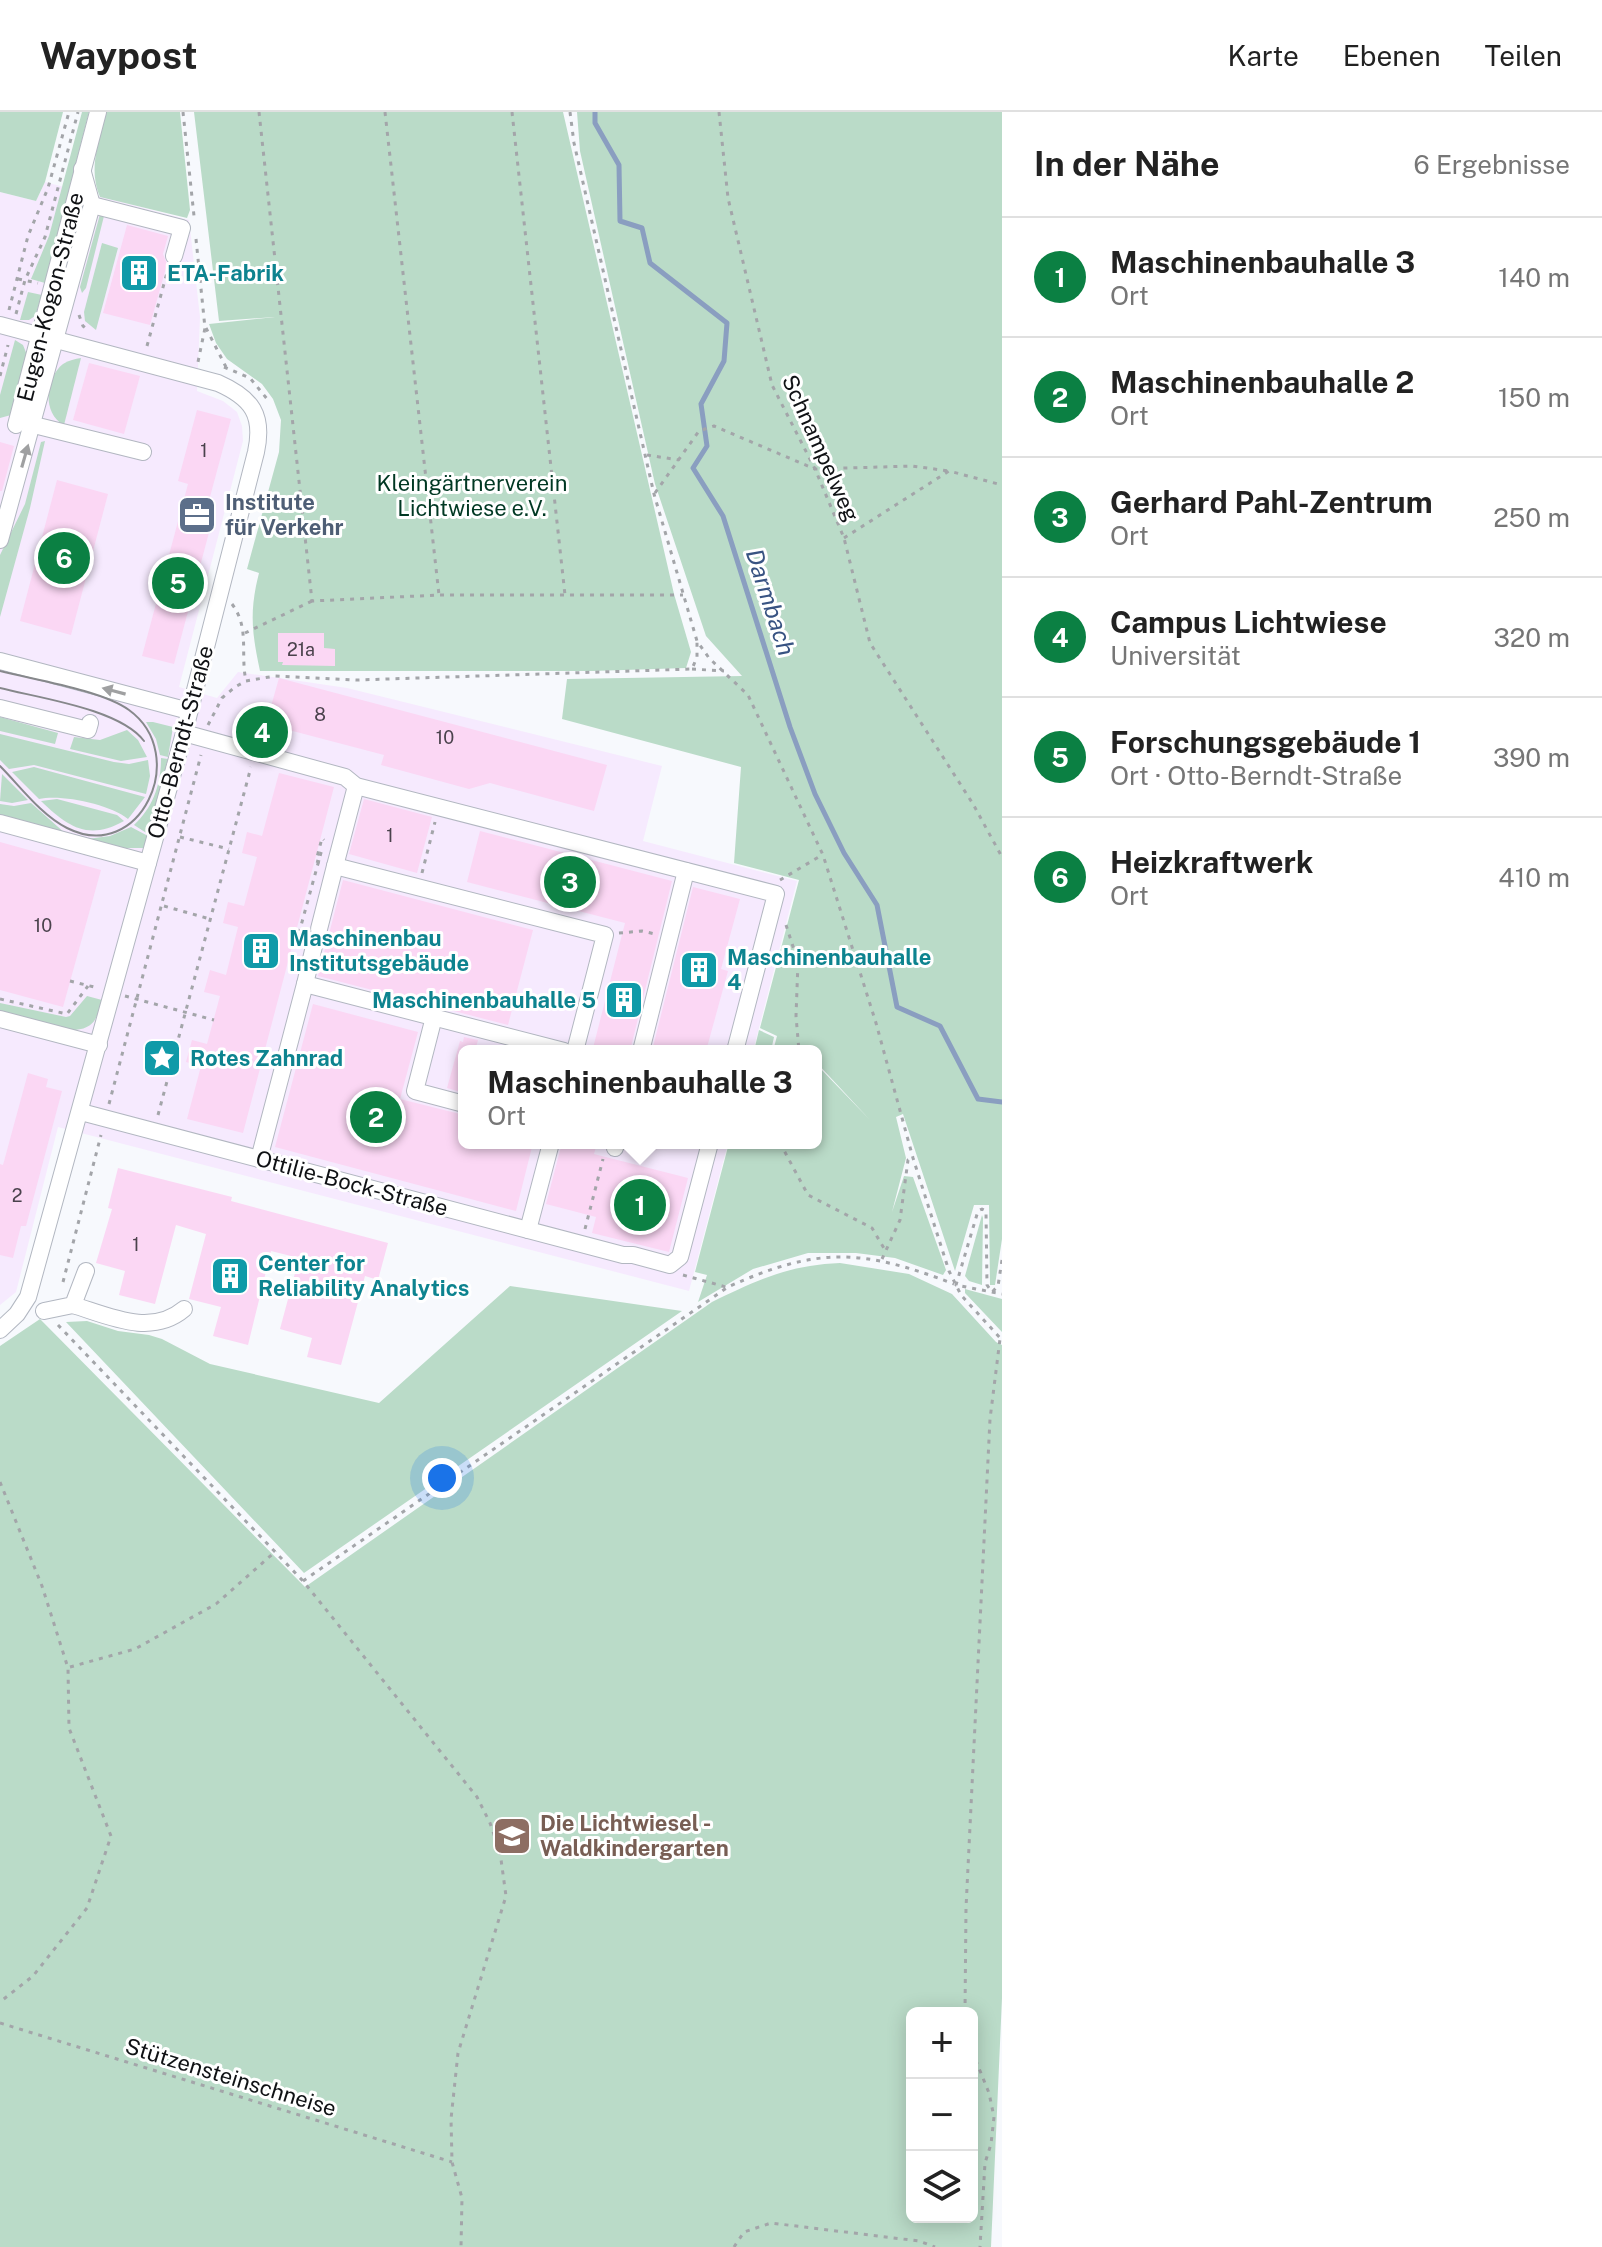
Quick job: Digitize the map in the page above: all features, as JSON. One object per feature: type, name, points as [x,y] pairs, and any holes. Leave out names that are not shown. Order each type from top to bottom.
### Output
[{"type":"street","name":"Eugen-Kogon-Straße","points":[[25,425],[38,336],[98,112]]},
{"type":"street","name":"Eugen-Kogon-Straße","points":[[25,425],[56,341],[92,205],[82,169]]},
{"type":"street","points":[[92,205],[182,228],[174,256]]},
{"type":"street","name":"Otto-Berndt-Straße","points":[[0,1330],[17,1314],[28,1297],[184,733],[259,439],[258,419],[247,399],[237,391],[218,383],[2,325]]},
{"type":"street","points":[[0,540],[25,425],[143,452]]},
{"type":"street","points":[[0,661],[189,711]]},
{"type":"street","points":[[0,708],[88,730],[90,723]]},
{"type":"street","points":[[184,733],[345,777],[356,786],[776,894],[737,1045]]},
{"type":"street","points":[[259,1159],[356,786]]},
{"type":"street","points":[[0,823],[148,863]]},
{"type":"street","points":[[335,866],[605,935],[577,1045]]},
{"type":"street","points":[[642,1045],[686,871]]},
{"type":"street","points":[[305,984],[541,1045]]},
{"type":"street","points":[[434,1017],[415,1091],[458,1102]]},
{"type":"street","points":[[0,1019],[99,1045]]},
{"type":"street","name":"Ottilie-Bock-Straße","points":[[81,1112],[670,1265],[680,1257],[708,1149]]},
{"type":"street","points":[[528,1230],[549,1149]]},
{"type":"street","points":[[86,1271],[59,1307],[147,1325],[167,1321],[184,1309]]},
{"type":"path","points":[[2,325],[28,236],[48,188],[69,112]]},
{"type":"path","points":[[18,278],[25,280],[45,237],[78,112]]},
{"type":"path","points":[[259,112],[312,601]]},
{"type":"path","points":[[385,112],[439,595]]},
{"type":"path","points":[[512,112],[565,595]]},
{"type":"path","points":[[570,112],[574,143],[654,494],[697,641],[697,657],[692,669]]},
{"type":"path","name":"Schnampelweg","points":[[719,112],[728,198],[772,385],[815,469],[844,538],[870,643],[973,804],[1002,857]]},
{"type":"path","points":[[135,343],[147,346],[171,255],[174,256]]},
{"type":"path","points":[[79,309],[83,326],[99,334]]},
{"type":"path","points":[[205,328],[226,367]]},
{"type":"path","points":[[186,356],[199,360]]},
{"type":"path","points":[[654,494],[699,431],[714,426],[815,469],[912,466],[949,471],[1002,485]]},
{"type":"path","points":[[645,455],[679,460]]},
{"type":"path","points":[[844,538],[949,471]]},
{"type":"path","points":[[245,633],[312,601],[439,595],[683,595]]},
{"type":"path","points":[[231,602],[241,616],[245,633],[246,681]]},
{"type":"path","points":[[697,641],[709,658],[748,695],[823,855],[876,1023],[913,1158],[956,1285],[961,1295],[1001,1339],[990,1419],[966,1908],[965,2007]]},
{"type":"path","points":[[461,2247],[462,2198],[452,2162],[451,2119],[458,2053],[506,1896],[500,1852],[490,1823],[477,1797],[303,1581],[59,1307],[59,1297],[209,721],[222,698],[246,681],[275,676],[357,680],[692,669],[724,671]]},
{"type":"path","points":[[154,1130],[255,751]]},
{"type":"path","points":[[418,887],[439,807]]},
{"type":"path","points":[[180,837],[229,849]]},
{"type":"path","points":[[299,933],[320,849]]},
{"type":"path","points":[[776,894],[778,881],[823,855]]},
{"type":"path","points":[[162,906],[210,919]]},
{"type":"path","points":[[785,921],[798,962],[798,1045]]},
{"type":"path","points":[[605,935],[642,931],[662,936]]},
{"type":"path","points":[[70,981],[105,990]]},
{"type":"path","points":[[0,999],[67,1014],[88,986]]},
{"type":"path","points":[[122,995],[214,1020]]},
{"type":"path","points":[[581,1244],[605,1155],[612,1149]]},
{"type":"path","points":[[783,1149],[808,1195],[872,1228],[885,1250]]},
{"type":"path","points":[[882,1261],[900,1220],[908,1160],[913,1158]]},
{"type":"path","points":[[956,1285],[978,1211],[982,1209],[986,1211],[987,1285],[992,1292]]},
{"type":"path","points":[[303,1581],[728,1287],[768,1269],[801,1259],[838,1256],[882,1261],[956,1285],[1002,1294]]},
{"type":"path","points":[[992,1292],[998,1286],[1002,1260]]},
{"type":"path","points":[[0,1482],[42,1586],[68,1668],[69,1728],[111,1836],[87,1908],[33,1976],[0,2002]]},
{"type":"path","points":[[68,1668],[135,1649],[216,1604],[276,1551]]},
{"type":"path","name":"Stützensteinschneise","points":[[0,2023],[452,2162]]},
{"type":"path","points":[[978,2066],[994,2117],[985,2163],[980,2247]]},
{"type":"path","points":[[734,2247],[744,2232],[771,2223],[919,2241],[935,2247]]},
{"type":"shaded area","points":[[45,182],[189,220],[200,317],[197,391],[223,401],[237,412],[243,441],[179,687],[217,698],[238,672],[347,688],[662,766],[643,841],[797,881],[755,1045],[458,1045],[458,1149],[726,1149],[689,1291],[58,1127],[16,1292],[0,1305],[0,192],[36,201]]},
{"type":"green space","points":[[0,112],[63,112],[45,182],[36,201],[0,192]]},
{"type":"green space","points":[[82,112],[89,112],[45,283],[31,279],[49,236]]},
{"type":"green space","points":[[106,112],[180,112],[190,210],[187,218],[100,197],[95,165]]},
{"type":"green space","name":"Kleingärtnerverein Lichtwiese e.V.","points":[[194,112],[563,112],[674,594],[691,652],[686,668],[260,671],[253,622],[259,573],[247,569],[279,452],[281,420],[273,399],[262,384],[227,359],[216,343],[209,324],[275,317],[219,321]]},
{"type":"green space","points":[[577,112],[1002,112],[1002,1239],[995,1285],[990,1285],[989,1205],[974,1205],[955,1271],[903,1114],[896,1117],[906,1158],[892,1212],[904,1176],[913,1177],[946,1270],[943,1275],[895,1258],[856,1253],[808,1253],[753,1269],[698,1302],[707,1275],[695,1272],[727,1149],[822,1149],[822,1070],[870,1120],[822,1068],[822,1045],[775,1045],[777,1036],[760,1028],[799,880],[734,863],[741,767],[562,719],[567,679],[742,676],[706,636],[655,484],[580,151]]},
{"type":"green space","points":[[100,214],[104,216],[86,288],[82,293],[80,287]]},
{"type":"green space","points":[[102,243],[118,248],[96,330],[85,321],[84,312]]},
{"type":"green space","points":[[28,292],[42,295],[35,316],[20,320]]},
{"type":"green space","points":[[15,340],[23,345],[27,355],[11,415],[0,418],[0,395]]},
{"type":"green space","points":[[81,358],[64,425],[57,420],[49,405],[52,378],[63,364]]},
{"type":"green space","points":[[45,441],[0,617],[0,555],[25,504],[41,442]]},
{"type":"green space","points":[[0,717],[58,733],[55,744],[0,731]]},
{"type":"green space","points":[[146,722],[173,727],[168,757],[160,755],[156,739]]},
{"type":"green space","points":[[127,730],[138,740],[147,757],[121,761],[70,749],[74,737],[100,740]]},
{"type":"green space","points":[[0,734],[114,762],[129,764],[148,760],[150,776],[146,794],[34,765],[9,769],[0,760]]},
{"type":"green space","points":[[161,758],[168,759],[148,834],[134,825],[155,795]]},
{"type":"green space","points":[[34,767],[145,797],[128,819],[110,809],[85,802],[39,799],[12,772]]},
{"type":"green space","points":[[2,774],[28,800],[12,803],[0,801]]},
{"type":"green space","points":[[57,799],[117,815],[124,821],[100,830],[79,828],[60,818],[41,801]]},
{"type":"green space","points":[[31,803],[66,834],[0,816],[0,804],[14,806]]},
{"type":"green space","points":[[131,827],[148,836],[145,848],[122,848],[87,839],[110,836]]},
{"type":"green space","points":[[87,996],[102,1000],[94,1021],[82,1029],[75,1030],[0,1011],[0,1003],[66,1017]]},
{"type":"green space","points":[[759,1030],[774,1037],[772,1045],[755,1045]]},
{"type":"green space","points":[[982,1215],[982,1285],[969,1281],[965,1276]]},
{"type":"green space","points":[[840,1263],[909,1274],[952,1294],[1002,1345],[1002,1998],[991,2247],[0,2247],[0,1346],[40,1319],[305,1587],[712,1302],[774,1275]]},
{"type":"green space","points":[[510,1286],[682,1311],[304,1573],[66,1322],[87,1321],[118,1331],[149,1335],[210,1364],[379,1403]]},
{"type":"green space","points":[[965,1289],[1002,1299],[1002,1332],[965,1293]]},
{"type":"building","name":"ETA-Fabrik","points":[[127,225],[168,236],[163,254],[167,264],[150,325],[103,313]]},
{"type":"building","points":[[89,363],[140,376],[124,434],[73,420]]},
{"type":"building","points":[[197,410],[231,419],[207,508],[215,510],[174,664],[142,656],[188,484],[178,481]]},
{"type":"building","points":[[0,442],[14,446],[2,491],[0,491]]},
{"type":"building","points":[[57,480],[108,494],[71,635],[20,621]]},
{"type":"building","points":[[278,633],[324,633],[324,648],[335,649],[335,666],[282,665],[283,662],[278,662]]},
{"type":"building","points":[[279,678],[607,765],[594,811],[490,783],[469,789],[381,765],[384,755],[266,724]]},
{"type":"building","name":"Maschinenbau Institutsgebäude","points":[[279,773],[334,787],[243,1133],[187,1119],[201,1066],[186,1062],[192,1040],[207,1044],[220,996],[204,992],[210,970],[226,975],[238,927],[223,923],[228,902],[244,906],[257,857],[242,853],[247,832],[262,836]]},
{"type":"building","points":[[364,799],[432,817],[417,873],[349,854]]},
{"type":"building","points":[[480,831],[672,881],[631,1045],[594,1045],[625,923],[467,882]]},
{"type":"building","points":[[0,842],[101,870],[63,1007],[0,990]]},
{"type":"building","points":[[343,880],[533,930],[508,1025],[318,976]]},
{"type":"building","name":"Maschinenbauhalle 4","points":[[693,887],[740,899],[721,969],[728,971],[708,1045],[654,1045]]},
{"type":"building","points":[[313,1004],[418,1032],[400,1099],[458,1114],[458,1149],[532,1149],[516,1211],[275,1147]]},
{"type":"building","points":[[464,1037],[478,1040],[477,1045],[459,1045],[460,1041],[463,1042]]},
{"type":"building","points":[[458,1048],[458,1091],[447,1088]]},
{"type":"building","points":[[28,1073],[48,1079],[46,1087],[62,1091],[26,1226],[21,1226],[13,1258],[0,1255],[0,1164],[3,1165]]},
{"type":"building","points":[[560,1149],[595,1149],[594,1154],[688,1178],[669,1252],[592,1233],[596,1217],[546,1204]]},
{"type":"building","name":"Center for Reliability Analytics","points":[[118,1168],[232,1197],[231,1201],[388,1243],[378,1280],[365,1276],[341,1365],[307,1357],[312,1338],[280,1329],[299,1258],[271,1251],[248,1345],[213,1336],[221,1307],[189,1299],[206,1234],[176,1225],[155,1304],[119,1295],[125,1271],[96,1263],[112,1209],[108,1208]]},
{"type":"waterway","name":"Darmbach","points":[[595,112],[595,123],[619,165],[620,221],[642,228],[650,263],[727,323],[724,361],[701,404],[707,446],[693,468],[723,516],[790,727],[815,794],[844,853],[877,905],[897,1007],[940,1026],[978,1099],[1002,1102]]},
{"type":"tram line","points":[[0,671],[85,691],[129,710],[147,730],[156,753],[156,777],[149,800],[135,819],[116,832],[93,835],[57,822],[0,766]]},
{"type":"tram line","points":[[0,688],[98,713],[133,730],[144,741]]},
{"type":"place","name":"ETA-Fabrik","points":[[139,273]]},
{"type":"place","name":"Institute für Verkehr","points":[[197,515]]},
{"type":"place","name":"Heizkraftwerk","points":[[64,558]]},
{"type":"place","name":"Forschungsgebäude 1","points":[[178,583]]},
{"type":"place","name":"Campus Lichtwiese","points":[[262,732]]},
{"type":"place","name":"Gerhard Pahl-Zentrum","points":[[570,882]]},
{"type":"place","name":"Maschinenbau Institutsgebäude","points":[[261,951]]},
{"type":"place","name":"Maschinenbauhalle 4","points":[[699,970]]},
{"type":"place","name":"Maschinenbauhalle 5","points":[[624,1000]]},
{"type":"place","name":"Rotes Zahnrad","points":[[162,1058]]},
{"type":"place","name":"Maschinenbauhalle 2","points":[[376,1117]]},
{"type":"place","name":"Maschinenbauhalle 3","points":[[640,1205]]},
{"type":"place","name":"Center for Reliability Analytics","points":[[230,1276]]},
{"type":"place","name":"Die Lichtwiesel - Waldkindergarten","points":[[512,1836]]}]
